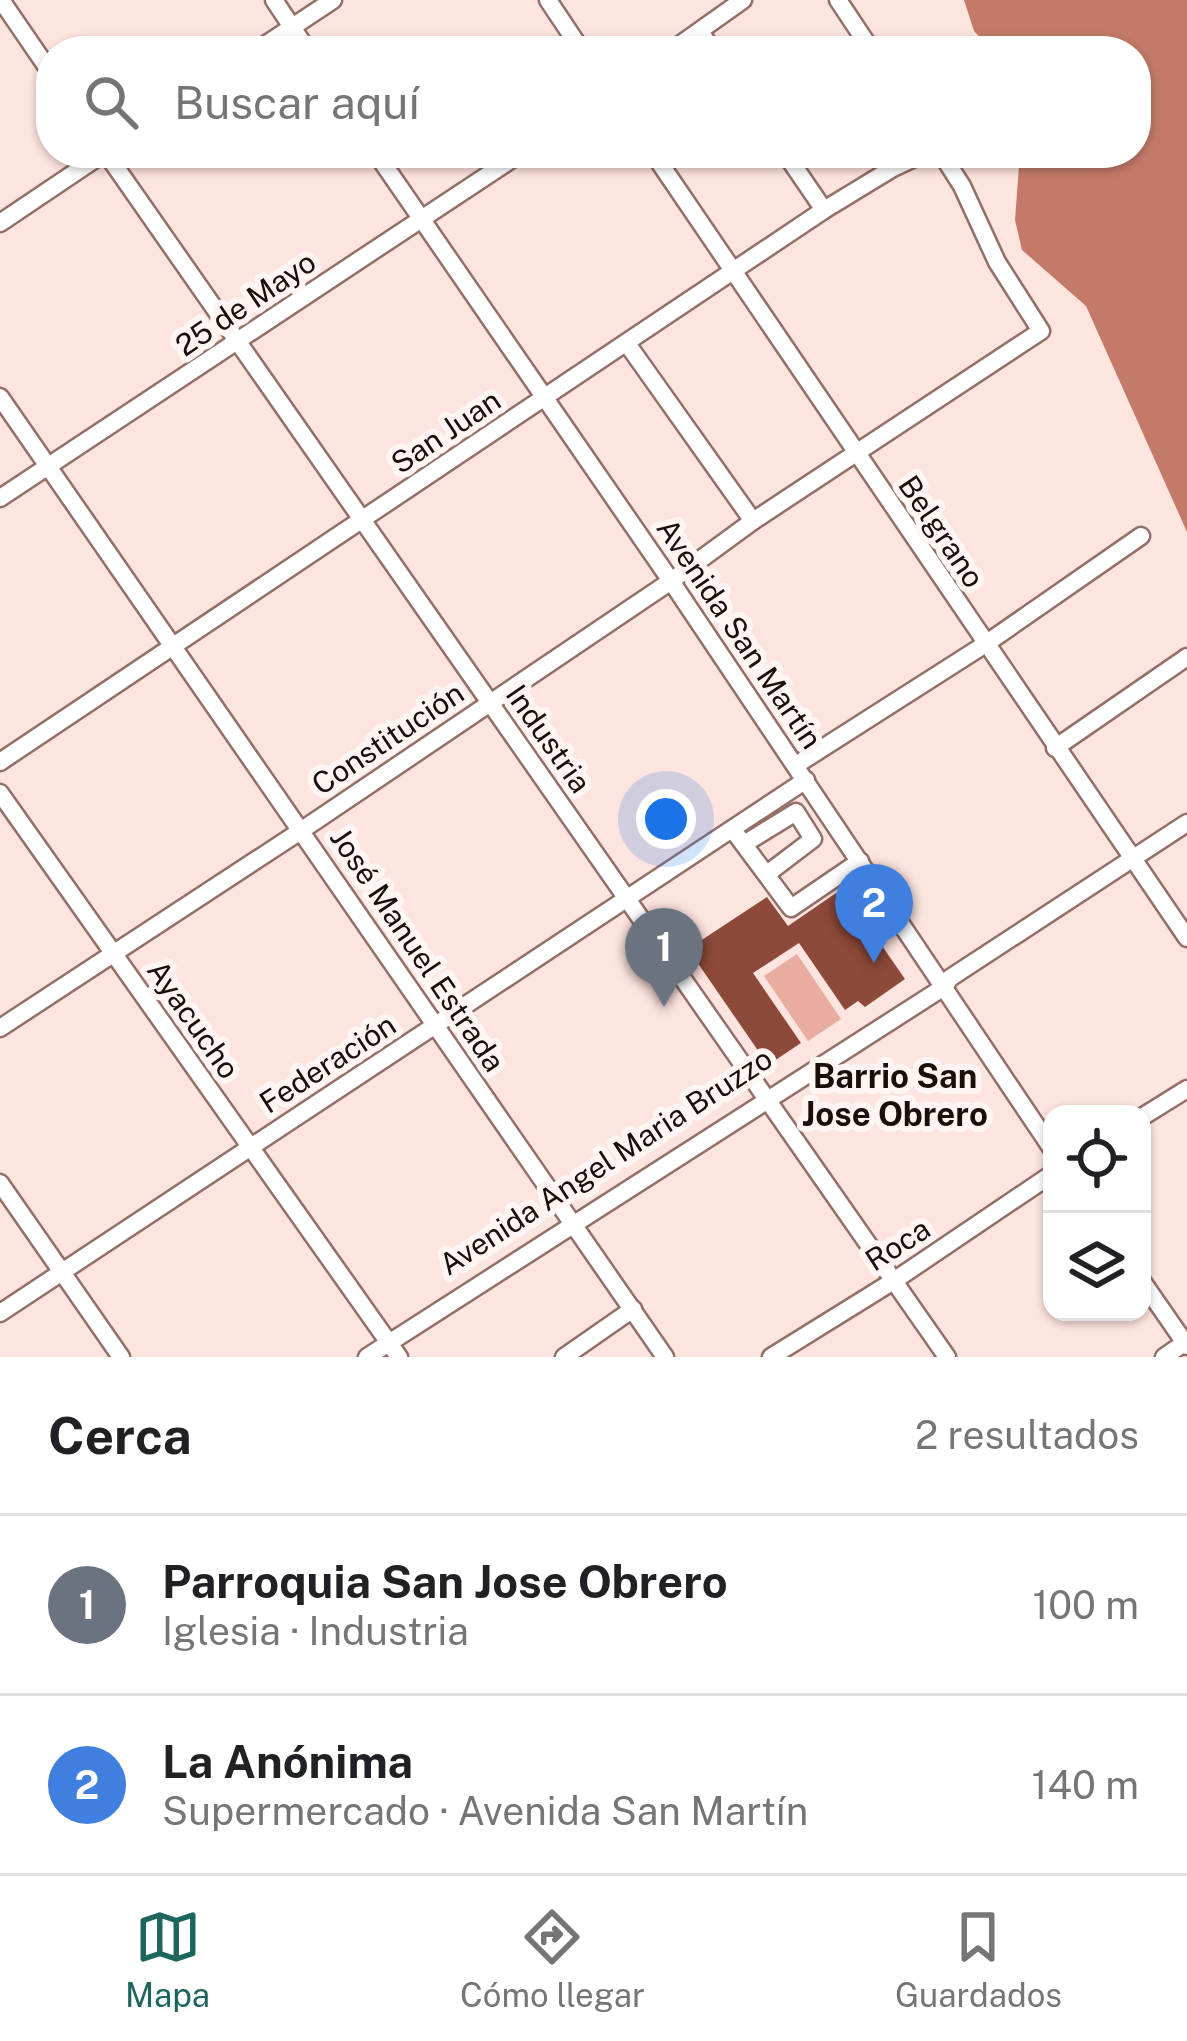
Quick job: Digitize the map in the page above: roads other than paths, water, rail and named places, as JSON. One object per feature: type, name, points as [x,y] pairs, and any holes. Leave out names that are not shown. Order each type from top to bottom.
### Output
[{"type":"street","points":[[1,0],[36,51]]},
{"type":"street","points":[[274,0],[298,36]]},
{"type":"street","points":[[278,36],[333,0]]},
{"type":"street","points":[[548,0],[573,36]]},
{"type":"street","points":[[693,36],[743,0]]},
{"type":"street","points":[[838,0],[862,36]]},
{"type":"street","points":[[700,31],[703,36]]},
{"type":"street","points":[[0,223],[82,168]]},
{"type":"street","name":"Industria","points":[[116,168],[947,1357]]},
{"type":"street","name":"Avenida San Martín","points":[[386,168],[944,981],[1043,1135]]},
{"type":"street","name":"25 de Mayo","points":[[0,498],[498,168]]},
{"type":"street","name":"Belgrano","points":[[663,168],[1187,938]]},
{"type":"street","points":[[795,168],[824,210]]},
{"type":"street","name":"San Juan","points":[[0,762],[891,168]]},
{"type":"street","name":"Constitución","points":[[0,1028],[1041,331],[997,262],[950,168]]},
{"type":"street","points":[[628,345],[752,521]]},
{"type":"street","name":"José Manuel Estrada","points":[[0,397],[665,1357]]},
{"type":"street","name":"Federación","points":[[0,1313],[628,901],[739,837],[801,773],[1141,536]]},
{"type":"street","points":[[1055,748],[1187,657]]},
{"type":"street","name":"Ayacucho","points":[[0,793],[390,1345]]},
{"type":"street","points":[[767,874],[813,839],[796,812],[739,837],[790,908],[860,861]]},
{"type":"street","name":"Avenida Angel Maria Bruzzo","points":[[368,1357],[1187,823]]},
{"type":"street","points":[[1151,1111],[1187,1089]]},
{"type":"street","name":"Roca","points":[[770,1357],[1043,1180]]},
{"type":"street","points":[[0,1183],[121,1357]]},
{"type":"street","points":[[1151,1294],[1186,1343],[1164,1357]]},
{"type":"street","points":[[564,1357],[633,1309]]},
{"type":"street","name":"Avenida Angel Maria Bruzzo","points":[[354,1357],[390,1345]]},
{"type":"place","name":"La Anónima","points":[[874,963]]},
{"type":"place","name":"Parroquia San Jose Obrero","points":[[664,1007]]},
{"type":"district","name":"Barrio San Jose Obrero","points":[[895,1095]]}]
